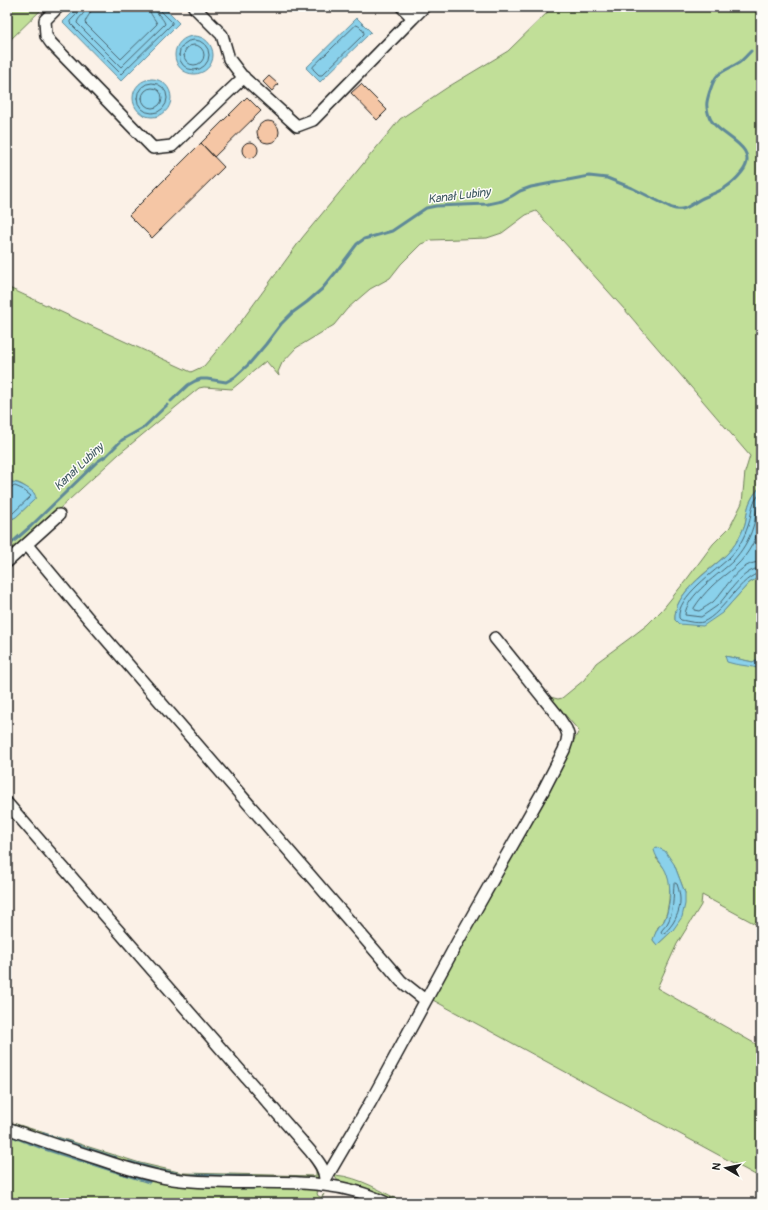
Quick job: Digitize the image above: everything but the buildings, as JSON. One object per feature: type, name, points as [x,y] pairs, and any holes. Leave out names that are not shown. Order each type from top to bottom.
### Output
[{"type":"street","points":[[58,7],[45,20],[46,36],[51,44],[153,148],[172,146],[244,78]]},
{"type":"street","points":[[194,7],[222,35],[229,59],[244,78],[297,126],[313,120],[424,7]]},
{"type":"street","points":[[402,7],[413,18]]},
{"type":"street","points":[[7,562],[59,515]]},
{"type":"street","points":[[27,545],[87,617],[401,981],[425,1000]]},
{"type":"street","points":[[324,1182],[543,791],[567,741],[568,735],[566,729],[557,715],[495,638]]},
{"type":"street","points":[[567,741],[575,727]]},
{"type":"street","points":[[7,803],[311,1152],[323,1169],[325,1174],[324,1182]]},
{"type":"street","points":[[7,1128],[114,1164],[166,1178],[195,1181],[324,1182],[363,1192],[386,1203]]},
{"type":"green space","points":[[7,7],[44,7],[7,43]]},
{"type":"green space","points":[[553,7],[761,7],[761,485],[750,503],[742,533],[737,541],[726,555],[693,583],[680,601],[676,610],[675,620],[722,613],[749,583],[761,576],[761,657],[753,662],[725,656],[761,669],[761,927],[702,895],[701,905],[677,944],[657,988],[761,1047],[761,1178],[431,999],[579,731],[550,697],[558,699],[562,698],[584,680],[596,663],[647,625],[662,610],[713,544],[730,527],[742,503],[745,472],[750,456],[625,310],[536,211],[526,215],[502,233],[487,238],[432,240],[421,244],[401,264],[390,278],[370,289],[347,309],[334,325],[296,348],[282,363],[278,372],[279,376],[266,361],[232,389],[199,388],[119,454],[7,557],[7,521],[16,517],[35,499],[34,493],[21,484],[14,482],[7,485],[7,287],[191,372],[204,366],[240,323],[302,238],[400,119],[448,87],[508,51]],"holes":[[[656,858],[674,864],[685,893],[673,930],[657,945],[653,940],[658,927],[663,923],[667,912],[670,883],[665,869]]]},
{"type":"green space","points":[[13,1123],[140,1163],[183,1173],[316,1176],[316,1166],[320,1178],[319,1180],[166,1176],[15,1127]]},
{"type":"green space","points":[[7,1130],[125,1170],[320,1188],[317,1193],[318,1196],[321,1197],[324,1194],[319,1203],[7,1203]]},
{"type":"green space","points":[[335,1175],[344,1176],[362,1182],[404,1203],[379,1203],[339,1182]]},
{"type":"water","points":[[78,7],[163,7],[179,23],[121,81],[63,22]]},
{"type":"water","points":[[357,18],[371,32],[320,82],[306,68]]},
{"type":"water","points":[[190,36],[198,36],[208,41],[212,48],[212,62],[208,69],[198,74],[190,74],[180,69],[178,66],[175,59],[175,51],[180,41],[183,39]]},
{"type":"water","points":[[148,79],[156,79],[166,84],[170,91],[170,105],[166,112],[156,117],[148,117],[138,112],[136,109],[133,102],[133,94],[138,84],[141,82]]},
{"type":"water","points":[[12,482],[29,489],[34,493],[35,499],[16,517],[7,521],[7,485]]},
{"type":"water","points":[[761,485],[761,576],[749,583],[722,613],[703,626],[679,624],[675,620],[676,610],[680,601],[693,584],[726,555],[740,537],[750,503]]},
{"type":"water","points":[[725,656],[753,662],[761,657],[761,669],[727,662]]},
{"type":"water","points":[[656,847],[665,851],[674,864],[685,893],[685,904],[682,917],[673,930],[657,945],[653,940],[658,928],[666,916],[670,892],[669,880],[666,872],[654,850]]},
{"type":"waterway","name":"Kanał Lubiny","points":[[759,43],[761,39]]},
{"type":"waterway","name":"Kanał Lubiny","points":[[171,401],[188,385],[195,381],[207,379],[226,382],[235,377],[249,364],[281,324],[292,313],[322,289],[357,244],[364,239],[392,231],[426,208],[436,206],[488,204],[502,201],[531,187],[589,176],[607,178],[677,209],[685,208],[700,199],[725,188],[742,172],[746,164],[747,157],[744,150],[712,122],[708,114],[707,102],[715,78],[722,72],[740,62],[751,51]]},
{"type":"waterway","name":"Kanał Lubiny","points":[[7,547],[31,526],[98,461],[106,456],[122,440],[143,428],[167,405]]},
{"type":"waterway","points":[[7,1134],[45,1149],[149,1182]]},
{"type":"waterway","points":[[43,1134],[116,1158]]},
{"type":"waterway","points":[[129,1162],[180,1174]]},
{"type":"waterway","points":[[192,1175],[256,1177]]},
{"type":"waterway","points":[[204,1187],[255,1188]]}]
